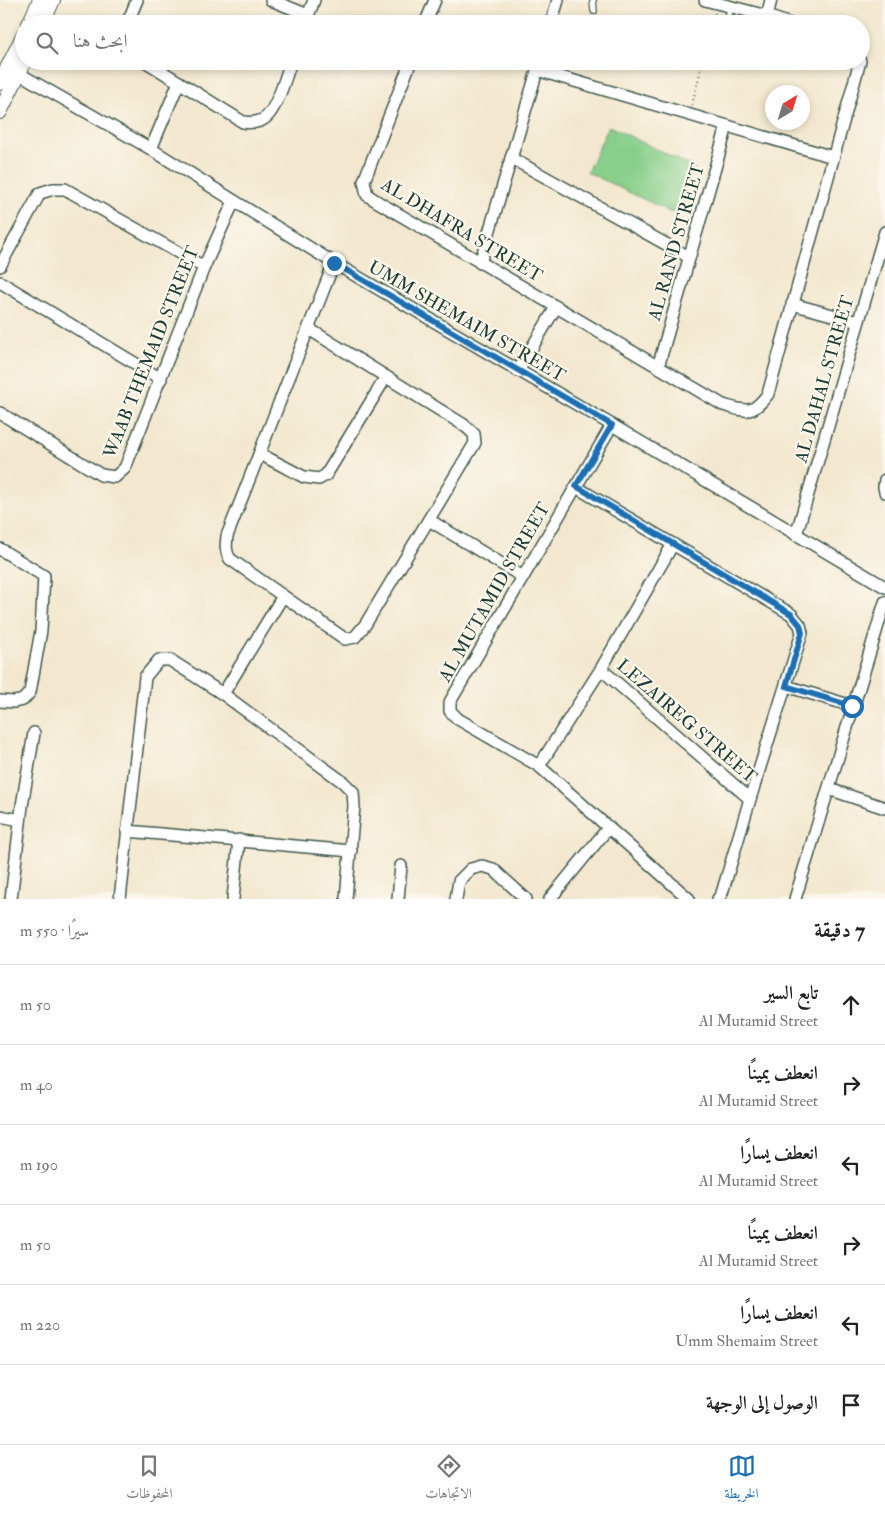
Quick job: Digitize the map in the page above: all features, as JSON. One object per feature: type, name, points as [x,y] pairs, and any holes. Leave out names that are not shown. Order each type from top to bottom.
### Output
[{"type":"street","points":[[33,15],[40,0]]},
{"type":"street","points":[[46,15],[53,0]]},
{"type":"street","points":[[130,15],[137,0]]},
{"type":"street","points":[[271,0],[298,15]]},
{"type":"street","points":[[309,15],[314,0]]},
{"type":"street","points":[[429,15],[435,0]]},
{"type":"street","points":[[554,15],[558,0]]},
{"type":"street","points":[[705,0],[724,15]]},
{"type":"street","points":[[767,15],[771,0]]},
{"type":"street","points":[[0,83],[15,70]]},
{"type":"street","points":[[0,112],[17,70]]},
{"type":"street","name":"UMM SHEMAIM STREET","points":[[23,70],[334,263],[885,587]]},
{"type":"street","points":[[160,70],[243,122],[252,123],[262,121],[274,108],[288,70]]},
{"type":"street","name":"AL DHAFRA STREET","points":[[407,70],[364,181],[367,194],[480,263],[723,405],[742,410],[756,408],[768,394],[857,70]]},
{"type":"street","points":[[480,263],[537,70]]},
{"type":"street","points":[[550,70],[690,115],[833,157]]},
{"type":"street","points":[[151,150],[179,82]]},
{"type":"street","name":"AL RAND STREET","points":[[658,367],[727,126]]},
{"type":"street","points":[[511,158],[689,257]]},
{"type":"street","points":[[0,266],[40,193],[53,189],[65,189],[204,266]]},
{"type":"street","name":"WAAB THEMAID STREET","points":[[0,413],[101,476],[115,477],[125,468],[204,266],[234,200]]},
{"type":"street","name":"AL DAHAL STREET","points":[[796,535],[885,235]]},
{"type":"street","points":[[309,329],[464,425],[474,434],[475,443],[365,625],[355,637],[344,639],[230,558],[227,553],[227,536],[334,263]]},
{"type":"street","points":[[0,282],[161,379]]},
{"type":"street","points":[[792,304],[858,322]]},
{"type":"street","points":[[518,371],[556,307]]},
{"type":"street","points":[[260,454],[304,477],[319,478],[326,475],[386,377]]},
{"type":"street","name":"AL MUTAMID STREET","points":[[612,425],[450,702],[450,711],[458,719],[539,766],[689,899]]},
{"type":"street","points":[[885,480],[885,492]]},
{"type":"street","points":[[576,486],[791,614],[800,625],[802,633],[722,893],[718,899]]},
{"type":"street","points":[[428,520],[523,577]]},
{"type":"street","points":[[539,766],[601,669],[673,544]]},
{"type":"street","points":[[0,549],[44,576],[40,631],[30,692],[24,700],[14,702],[0,701]]},
{"type":"street","points":[[223,694],[282,596]]},
{"type":"street","points":[[797,898],[852,706],[885,602]]},
{"type":"street","points":[[120,899],[145,677],[159,660],[170,660],[223,694],[343,782],[353,792],[354,806],[346,899]]},
{"type":"street","name":"LEZAIREG STREET","points":[[601,669],[750,799]]},
{"type":"street","points":[[786,686],[852,706]]},
{"type":"street","points":[[11,899],[20,820],[34,733]]},
{"type":"street","points":[[829,789],[885,808]]},
{"type":"street","points":[[0,816],[20,820]]},
{"type":"street","points":[[550,899],[609,827]]},
{"type":"street","points":[[127,831],[351,851]]},
{"type":"street","points":[[233,899],[239,840]]},
{"type":"street","points":[[398,899],[401,866]]},
{"type":"street","points":[[456,899],[459,881],[471,869],[482,866],[493,868],[526,899]]},
{"type":"lane","points":[[593,0],[594,11]]},
{"type":"path","points":[[690,115],[701,70]]},
{"type":"green space","points":[[609,126],[695,168],[672,213],[587,172]]},
{"type":"route","points":[[334,263],[612,425],[576,486],[791,614],[800,625],[802,633],[786,686],[852,706]]}]
